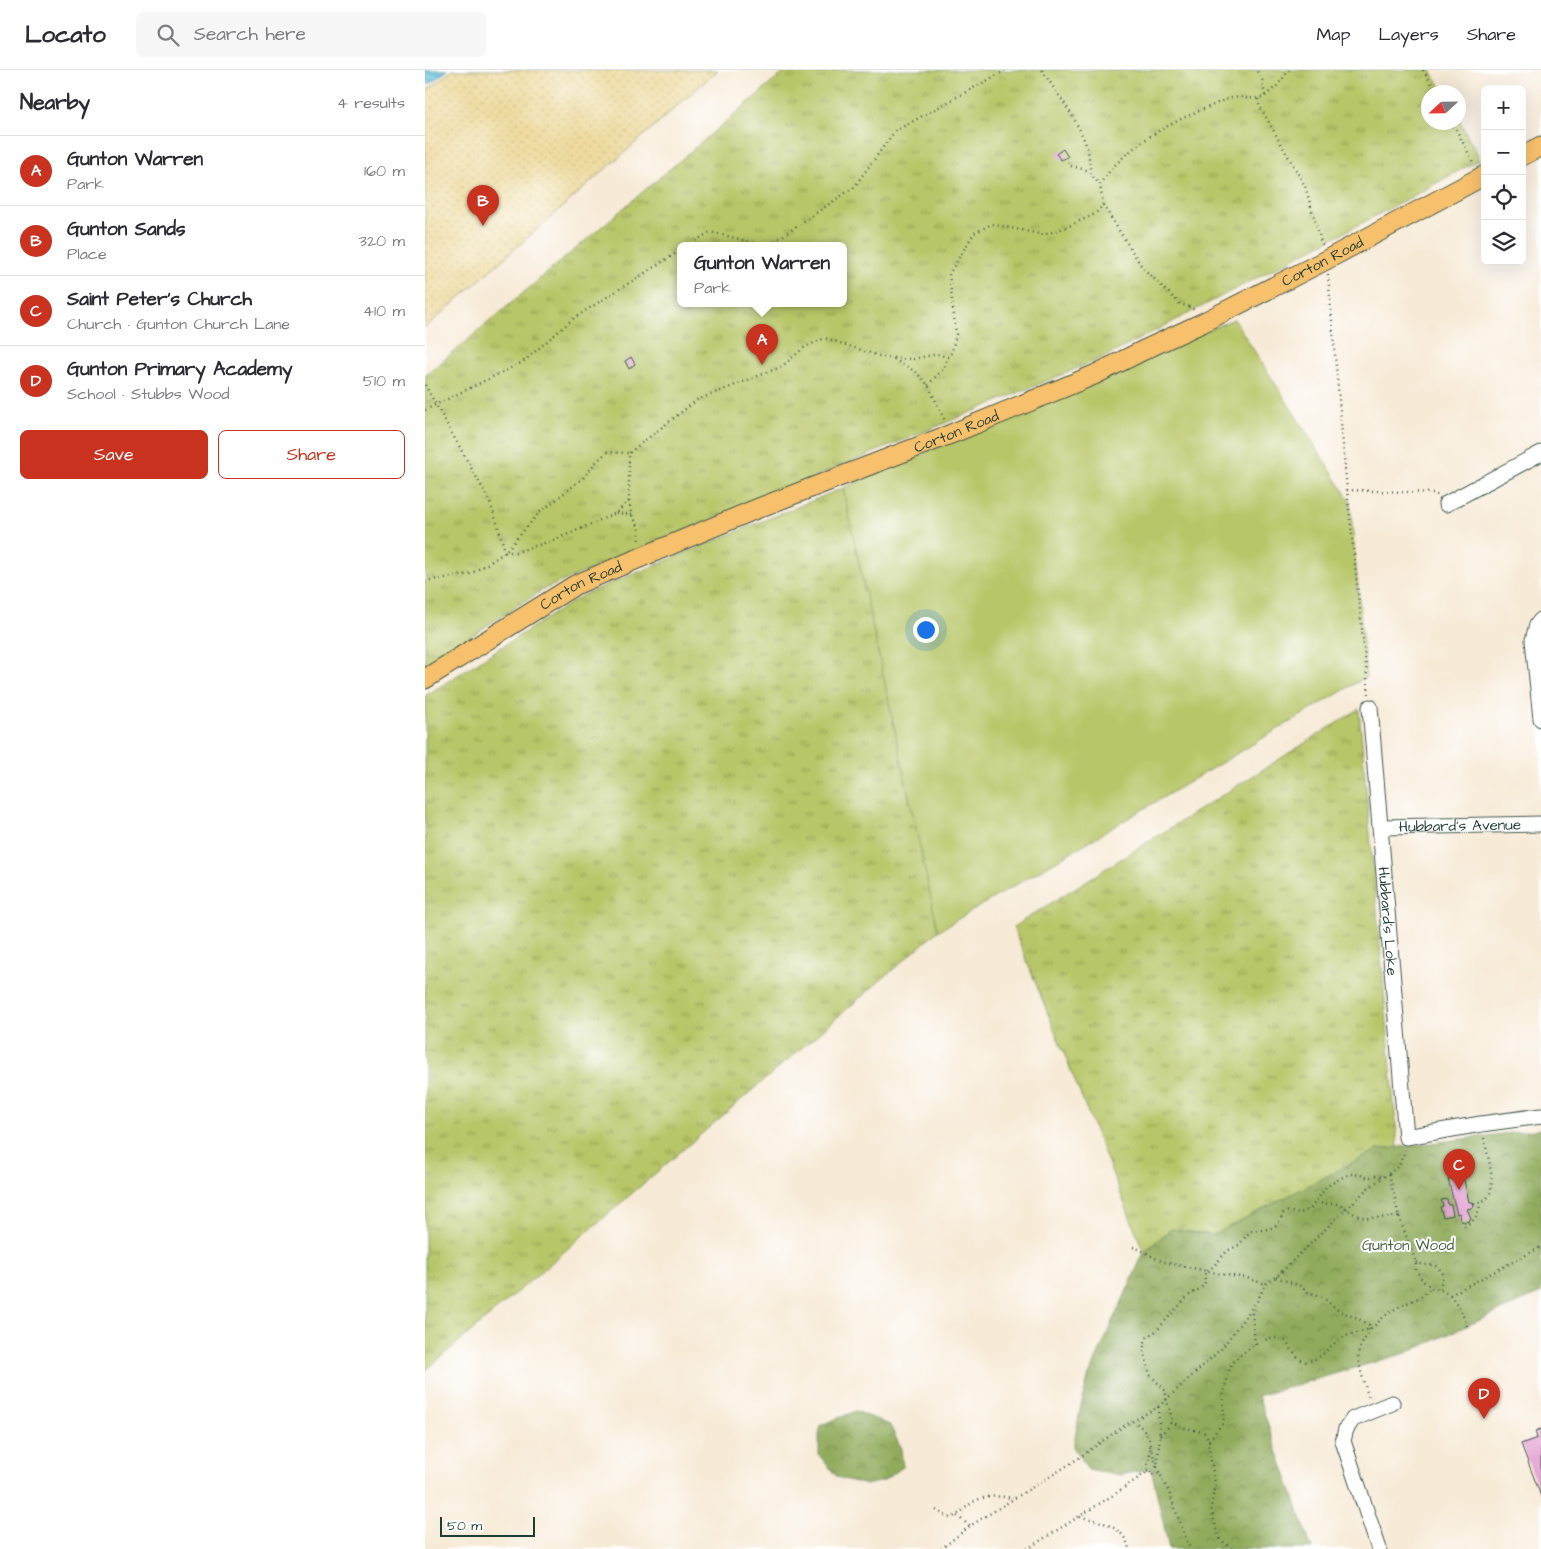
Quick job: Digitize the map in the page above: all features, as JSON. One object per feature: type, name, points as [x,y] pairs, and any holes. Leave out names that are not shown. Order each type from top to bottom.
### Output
[{"type":"main road","points":[[1526,154],[1541,146]]},
{"type":"main road","name":"Corton Road","points":[[425,679],[575,585],[761,507],[951,434],[1094,375],[1326,260],[1481,177]]},
{"type":"street","points":[[1446,504],[1541,453]]},
{"type":"street","points":[[1541,620],[1533,640],[1541,719]]},
{"type":"street","name":"Hubbard's Loke","points":[[1370,707],[1406,1141]]},
{"type":"street","name":"Hubbard's Avenue","points":[[1380,827],[1541,824]]},
{"type":"street","points":[[1406,1141],[1481,1124],[1541,1116]]},
{"type":"street","points":[[1379,1549],[1343,1440],[1345,1429],[1353,1419],[1392,1403]]},
{"type":"path","points":[[775,242],[854,187],[895,132],[1006,70]]},
{"type":"path","points":[[1042,70],[1076,122],[1086,144],[1093,179],[1100,184]]},
{"type":"path","points":[[1256,70],[1262,78],[1265,96]]},
{"type":"path","points":[[1201,323],[1197,312],[1190,307],[1180,304],[1142,267],[1103,206],[1100,184],[1109,170],[1141,142],[1177,120],[1231,98],[1258,99],[1265,96],[1278,85],[1289,70]]},
{"type":"path","points":[[1423,70],[1431,85]]},
{"type":"path","points":[[1258,99],[1259,105],[1305,186],[1326,260],[1347,490],[1370,707]]},
{"type":"path","points":[[1457,130],[1482,175]]},
{"type":"path","points":[[1068,162],[1071,166],[1090,171]]},
{"type":"path","points":[[928,385],[943,369],[952,352],[956,334],[949,274],[974,233],[992,224],[1043,234],[1069,226],[1095,214],[1103,206]]},
{"type":"path","points":[[694,242],[710,232],[752,242]]},
{"type":"path","points":[[425,410],[523,362],[574,318],[677,253]]},
{"type":"path","points":[[425,581],[470,574],[505,552],[539,513],[583,478],[607,452],[629,453],[697,400],[781,367],[805,347],[825,338],[882,357],[913,359],[937,354],[948,357]]},
{"type":"path","points":[[894,359],[916,372],[928,385],[951,434]]},
{"type":"path","points":[[425,385],[488,498],[499,525],[505,552]]},
{"type":"path","points":[[629,453],[629,501],[631,516],[639,527],[638,541],[643,557]]},
{"type":"path","points":[[1347,490],[1434,493],[1446,504]]},
{"type":"path","points":[[505,552],[516,552],[557,539],[616,513],[629,501]]},
{"type":"path","points":[[616,513],[631,516]]},
{"type":"path","points":[[1474,1204],[1483,1202],[1489,1194],[1491,1180],[1483,1134]]},
{"type":"path","points":[[1255,1344],[1252,1314],[1265,1284],[1277,1277],[1368,1188],[1399,1166],[1406,1141]]},
{"type":"path","points":[[1389,1173],[1399,1217],[1416,1262],[1416,1270],[1423,1281],[1432,1288],[1440,1289],[1450,1295],[1460,1308],[1467,1326]]},
{"type":"path","points":[[1159,1435],[1169,1427],[1171,1413],[1166,1391],[1149,1371],[1144,1344],[1149,1336],[1156,1331],[1188,1296],[1201,1288],[1206,1281],[1204,1277],[1206,1271],[1213,1267],[1227,1251],[1239,1245],[1250,1231],[1268,1229],[1278,1225],[1286,1211],[1299,1214],[1311,1208],[1327,1186],[1345,1176],[1351,1174],[1368,1178],[1377,1175],[1382,1177]]},
{"type":"path","points":[[1464,1226],[1471,1223],[1477,1217],[1481,1202]]},
{"type":"path","points":[[1316,1203],[1331,1203],[1366,1218],[1399,1217]]},
{"type":"path","points":[[1133,1247],[1143,1250],[1164,1262],[1247,1278],[1265,1284]]},
{"type":"path","points":[[1450,1295],[1541,1247]]},
{"type":"path","points":[[1416,1262],[1421,1265],[1433,1264],[1439,1267],[1443,1274],[1440,1289]]},
{"type":"path","points":[[1277,1277],[1321,1296],[1339,1311],[1357,1318],[1369,1325],[1370,1328]]},
{"type":"path","points":[[1232,1549],[1220,1539],[1211,1508],[1215,1483],[1208,1443],[1222,1424],[1224,1418],[1223,1395],[1231,1362],[1255,1344],[1270,1338],[1285,1341],[1298,1358],[1305,1362],[1315,1360],[1324,1355],[1340,1339],[1351,1333],[1377,1325],[1384,1316],[1406,1302],[1418,1298],[1432,1288]]},
{"type":"path","points":[[941,1549],[970,1526],[1070,1464],[1124,1426],[1158,1407],[1221,1349],[1258,1300]]},
{"type":"path","points":[[1370,1328],[1368,1335],[1362,1342],[1359,1353],[1364,1378],[1374,1410]]},
{"type":"path","points":[[1157,1468],[1158,1407]]},
{"type":"path","points":[[1134,1421],[1144,1428],[1150,1439],[1154,1462],[1168,1490],[1190,1549]]},
{"type":"path","points":[[1171,1421],[1183,1429],[1205,1433],[1209,1440]]},
{"type":"path","points":[[1147,1472],[1150,1443]]},
{"type":"path","points":[[1027,1549],[1150,1470],[1151,1475],[1160,1473]]},
{"type":"path","points":[[936,1510],[950,1518],[957,1516],[974,1501],[989,1496],[1013,1498]]},
{"type":"path","points":[[957,1516],[970,1526]]},
{"type":"path","points":[[1078,1516],[1095,1519],[1115,1528],[1128,1544],[1129,1549]]},
{"type":"green space","points":[[787,70],[1431,70],[1440,85],[1421,85],[1421,130],[1465,130],[1480,159],[1402,202],[1107,356],[544,589],[425,666],[425,376]]},
{"type":"green space","points":[[1234,319],[1350,501],[1366,677],[938,931],[843,488]]},
{"type":"green space","points":[[843,488],[938,931],[425,1371],[425,696],[583,595]]},
{"type":"green space","points":[[1359,709],[1398,1148],[1377,1150],[1213,1235],[1171,1229],[1144,1252],[1013,927]]},
{"type":"green space","name":"Gunton Wood","points":[[1541,1129],[1541,1293],[1406,1353],[1258,1396],[1312,1549],[1169,1549],[1151,1468],[1121,1475],[1088,1469],[1073,1447],[1089,1375],[1144,1252],[1171,1229],[1213,1235],[1377,1150]]},
{"type":"green space","points":[[856,1411],[890,1425],[901,1449],[903,1467],[883,1481],[866,1485],[837,1477],[819,1455],[821,1425]]},
{"type":"sand","points":[[453,70],[718,70],[425,328],[425,92]]},
{"type":"water","points":[[425,70],[448,70],[425,87]]},
{"type":"building","points":[[1063,149],[1068,157],[1061,160],[1056,154]]},
{"type":"building","points":[[631,357],[635,364],[629,369],[625,361]]},
{"type":"building","points":[[1463,1176],[1469,1202],[1473,1202],[1474,1207],[1467,1209],[1471,1218],[1465,1222],[1461,1221],[1459,1217],[1461,1213],[1457,1214],[1448,1179]]},
{"type":"building","points":[[1447,1199],[1448,1205],[1451,1205],[1453,1215],[1443,1217],[1440,1207],[1443,1206],[1441,1200]]},
{"type":"building","points":[[1541,1429],[1541,1496],[1521,1444],[1537,1438],[1535,1431]]},
{"type":"place","name":"Gunton Sands","points":[[483,226]]},
{"type":"place","name":"Gunton Warren","points":[[762,365]]},
{"type":"place","name":"Saint Peter's Church","points":[[1459,1190]]},
{"type":"place","name":"Gunton Primary Academy","points":[[1484,1419]]}]
